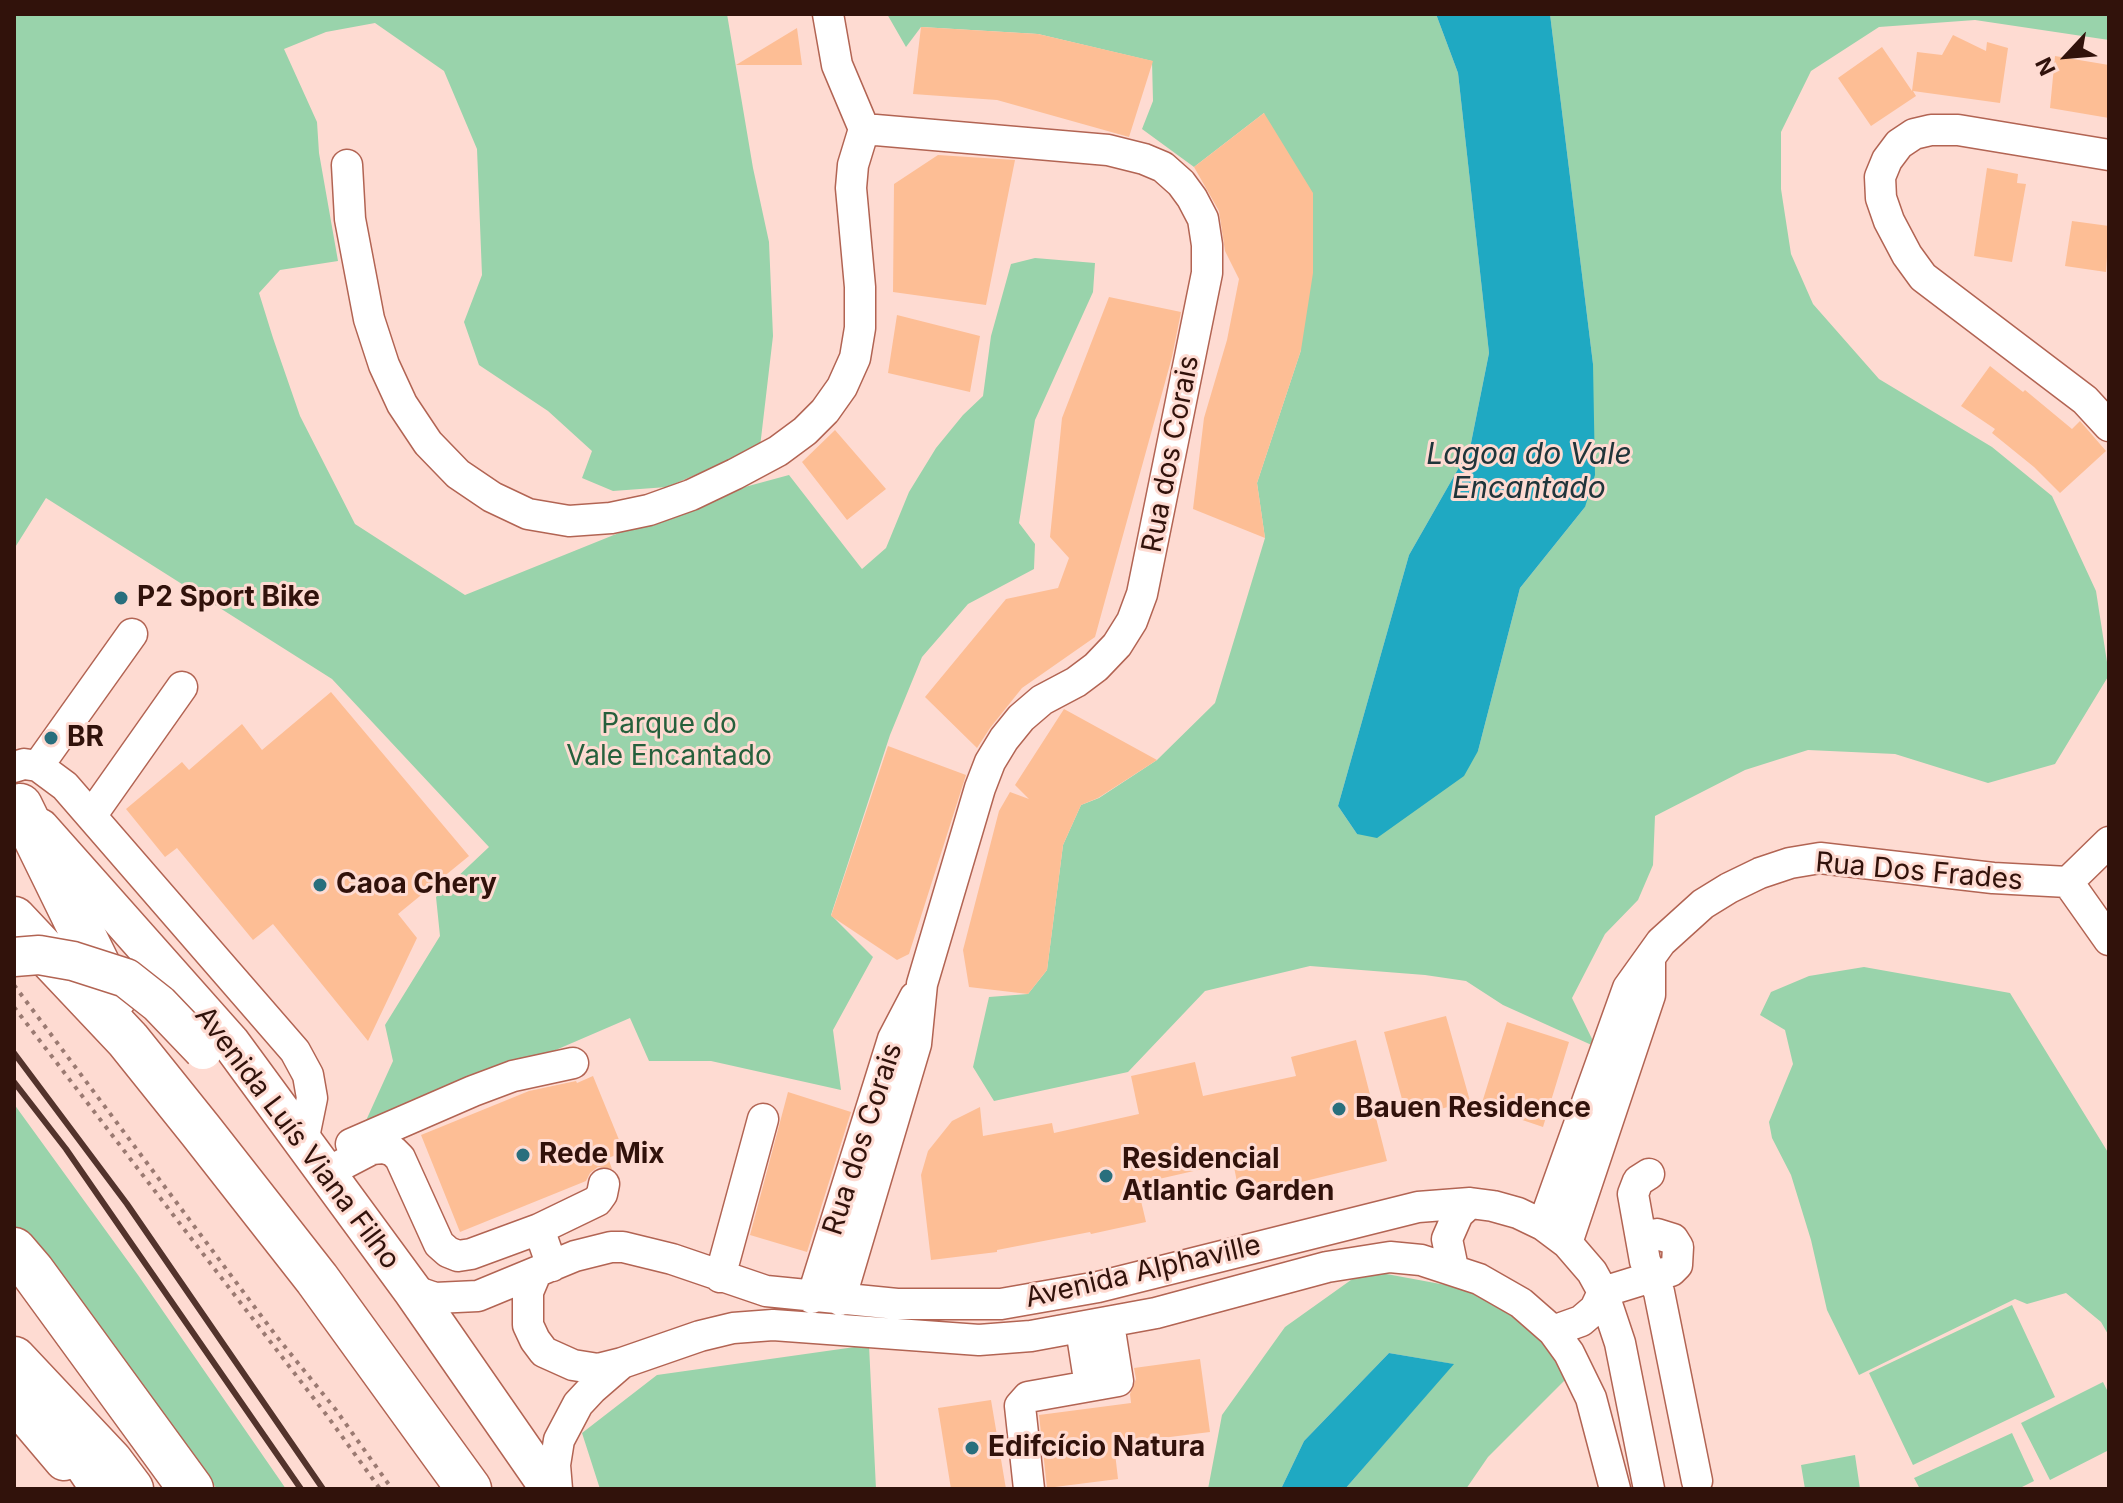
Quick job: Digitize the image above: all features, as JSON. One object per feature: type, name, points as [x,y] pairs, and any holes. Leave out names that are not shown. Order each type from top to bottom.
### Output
[{"type":"highway","points":[[22,784],[143,1058]]},
{"type":"highway","points":[[14,919],[143,1058],[317,1279],[469,1489]]},
{"type":"highway","points":[[14,1250],[191,1489]]},
{"type":"highway","points":[[14,1361],[110,1461],[131,1489]]},
{"type":"main road","name":"Avenida Luís Viana Filho","points":[[22,784],[230,1042],[412,1290],[550,1489]]},
{"type":"main road","points":[[14,957],[51,957],[126,978],[159,1004],[203,1050],[345,1237],[528,1489]]},
{"type":"main road","points":[[14,1361],[100,1489]]},
{"type":"main road","points":[[14,1402],[88,1489]]},
{"type":"street","points":[[347,165],[350,219],[369,319],[384,365],[402,404],[428,443],[458,474],[481,490],[528,514],[569,521],[611,518],[649,510],[691,495],[778,451],[825,411],[842,387],[855,358],[860,328],[860,287],[851,188],[853,165],[864,129],[837,65],[828,14]]},
{"type":"street","name":"Rua dos Corais","points":[[826,1299],[886,1105],[916,1044],[922,984],[990,762],[1021,718],[1042,700],[1096,667],[1117,645],[1132,621],[1142,594],[1205,287],[1207,245],[1203,219],[1192,198],[1163,167],[1144,159],[1108,150],[864,129]]},
{"type":"street","points":[[2109,155],[1958,130],[1931,130],[1914,134],[1899,144],[1887,160],[1880,177],[1881,198],[1889,221],[1923,277],[2097,395],[2109,426]]},
{"type":"street","points":[[22,784],[132,634]]},
{"type":"street","points":[[91,816],[182,687]]},
{"type":"street","points":[[22,784],[65,786],[295,1051],[308,1075],[315,1158]]},
{"type":"street","points":[[2109,842],[2068,882],[2109,940]]},
{"type":"street","name":"Rua Dos Frades","points":[[1555,1234],[1650,960],[1661,942],[1703,904],[1760,873],[1790,863],[1820,858],[1993,878],[2068,882]]},
{"type":"street","points":[[315,1158],[468,1100],[513,1076],[573,1063]]},
{"type":"street","points":[[720,1277],[763,1119]]},
{"type":"street","points":[[315,1158],[372,1149],[393,1151],[400,1158],[439,1244],[458,1256],[539,1229],[597,1201],[604,1184]]},
{"type":"street","points":[[1649,1174],[1638,1181],[1633,1194],[1645,1261],[1659,1292],[1697,1481]]},
{"type":"street","points":[[1453,1268],[1447,1239],[1458,1214],[1470,1203]]},
{"type":"street","name":"Avenida Alphaville","points":[[412,1290],[435,1298],[463,1298],[495,1291],[593,1251],[623,1247],[672,1259],[766,1291],[826,1299],[1001,1304],[1053,1297],[1146,1276],[1383,1214],[1418,1207],[1470,1203],[1518,1213],[1555,1234],[1592,1272],[1603,1292],[1620,1343],[1649,1489]]},
{"type":"street","points":[[539,1229],[544,1270],[528,1292],[528,1325],[544,1352],[573,1365],[598,1369],[622,1363]]},
{"type":"street","name":"Avenida Alphaville","points":[[557,1489],[557,1452],[568,1420],[592,1389],[622,1363],[700,1336],[759,1325],[979,1340],[1031,1336],[1095,1326],[1357,1261],[1390,1257],[1453,1268],[1503,1291],[1553,1331],[1569,1353],[1591,1398],[1615,1489]]},
{"type":"street","points":[[1553,1331],[1581,1321],[1595,1309],[1603,1292],[1652,1276]]},
{"type":"street","points":[[1029,1489],[1020,1406],[1028,1397],[1090,1386],[1095,1326]]},
{"type":"path","points":[[14,985],[277,1337],[336,1410],[392,1489]]},
{"type":"path","points":[[14,1007],[380,1489]]},
{"type":"green space","name":"Parque do Vale Encantado","points":[[14,14],[727,14],[769,242],[773,336],[760,447],[667,487],[613,491],[582,478],[592,451],[548,411],[479,365],[464,322],[482,275],[477,149],[444,71],[375,23],[326,32],[284,49],[317,122],[319,153],[338,261],[280,270],[259,293],[273,338],[300,416],[355,524],[465,595],[708,497],[789,475],[862,569],[886,548],[909,492],[936,448],[983,396],[991,336],[1011,264],[1035,258],[1095,263],[1093,292],[1035,420],[1019,523],[1035,544],[1034,569],[968,604],[922,657],[890,735],[831,915],[873,957],[833,1030],[841,1090],[711,1061],[649,1061],[630,1018],[428,1105],[364,1125],[393,1061],[385,1025],[440,936],[436,897],[489,847],[332,679],[46,498],[14,549]]},
{"type":"green space","points":[[887,14],[1436,14],[1458,73],[1489,353],[1470,448],[1409,555],[1338,806],[1357,834],[1478,751],[1520,588],[1585,507],[1593,364],[1550,14],[2109,14],[2109,40],[1975,20],[1879,27],[1811,71],[1781,132],[1781,189],[1791,254],[1813,304],[1879,379],[1992,447],[2052,496],[2096,591],[2109,675],[2055,764],[1988,783],[1895,754],[1808,750],[1745,770],[1655,816],[1653,865],[1638,900],[1605,934],[1572,998],[1596,1047],[1503,1005],[1466,981],[1310,966],[1205,991],[1128,1072],[994,1101],[973,1067],[989,997],[1028,994],[1047,970],[1063,845],[1081,805],[1099,798],[1157,760],[1215,703],[1265,538],[1257,483],[1301,350],[1264,113],[1194,167],[1142,129],[1153,101],[1152,61],[1038,34],[921,27],[906,47]]},
{"type":"green space","points":[[1864,967],[2010,993],[2109,1154],[2109,1336],[2101,1322],[2066,1293],[2027,1304],[2015,1299],[1859,1375],[1827,1310],[1811,1240],[1791,1175],[1772,1138],[1769,1122],[1793,1064],[1785,1030],[1760,1015],[1771,992],[1809,976]]},
{"type":"green space","points":[[14,1104],[138,1275],[286,1489],[217,1489],[88,1313],[14,1224]]},
{"type":"green space","points":[[1365,1270],[1462,1288],[1545,1332],[1567,1378],[1488,1457],[1466,1489],[1345,1489],[1453,1364],[1389,1353],[1304,1441],[1281,1489],[1208,1489],[1222,1415],[1285,1327]]},
{"type":"green space","points":[[2012,1305],[2055,1397],[1913,1465],[1869,1373]]},
{"type":"green space","points":[[869,1345],[876,1489],[600,1489],[582,1433],[657,1375]]},
{"type":"green space","points":[[2103,1382],[2109,1394],[2109,1450],[2050,1480],[2021,1423]]},
{"type":"green space","points":[[2012,1433],[2034,1481],[2018,1489],[1920,1489],[1914,1478]]},
{"type":"green space","points":[[1855,1455],[1860,1489],[1805,1489],[1801,1465]]},
{"type":"water","name":"Lagoa do Vale Encantado","points":[[1436,14],[1550,14],[1593,364],[1595,475],[1585,507],[1520,588],[1478,751],[1464,776],[1377,838],[1357,834],[1338,806],[1409,555],[1470,448],[1489,353],[1458,73]]},
{"type":"water","points":[[1389,1353],[1454,1364],[1345,1489],[1281,1489],[1304,1441]]},
{"type":"building","points":[[921,27],[1038,34],[1153,61],[1129,137],[997,100],[913,94]]},
{"type":"building","points":[[797,28],[802,65],[736,65]]},
{"type":"building","points":[[1953,35],[1986,51],[1987,42],[2008,48],[2000,103],[1913,91],[1916,96],[1871,126],[1838,78],[1882,47],[1912,91],[1917,52],[1942,55]]},
{"type":"building","points":[[2055,56],[2109,65],[2109,118],[2050,108]]},
{"type":"building","points":[[1264,113],[1313,193],[1313,273],[1301,350],[1257,483],[1265,538],[1193,509],[1204,418],[1227,340],[1239,279],[1225,251],[1219,211],[1194,167]]},
{"type":"building","points":[[938,155],[1015,160],[986,305],[893,292],[894,184]]},
{"type":"building","points":[[1987,168],[2018,174],[2017,183],[2026,184],[2012,262],[1974,256]]},
{"type":"building","points":[[2072,221],[2109,226],[2106,272],[2065,266]]},
{"type":"building","points":[[1109,297],[1181,312],[1172,357],[1095,637],[1022,688],[977,748],[925,697],[1006,599],[1058,588],[1069,558],[1050,537],[1062,418]]},
{"type":"building","points":[[897,315],[980,336],[970,392],[888,373]]},
{"type":"building","points":[[1990,366],[2072,429],[2080,421],[2106,451],[2060,493],[1992,433],[1995,429],[1961,406]]},
{"type":"building","points":[[835,430],[886,489],[847,520],[802,462]]},
{"type":"building","name":"Caoa Chery","points":[[331,692],[469,856],[398,914],[417,938],[368,1041],[273,924],[253,940],[177,848],[165,857],[126,809],[182,762],[189,770],[242,724],[262,750]]},
{"type":"building","points":[[1064,709],[1157,760],[1098,798],[1081,805],[1063,845],[1047,970],[1028,994],[969,987],[963,950],[999,811],[1010,792],[1029,799],[1015,785]]},
{"type":"building","points":[[888,746],[966,775],[909,954],[897,960],[831,916]]},
{"type":"building","points":[[1446,1016],[1470,1101],[1407,1118],[1384,1032]]},
{"type":"building","points":[[1507,1022],[1569,1042],[1543,1127],[1481,1106]]},
{"type":"building","points":[[1356,1040],[1387,1161],[1240,1197],[1233,1162],[1137,1184],[1146,1222],[997,1252],[931,1260],[921,1175],[928,1151],[952,1121],[980,1107],[983,1136],[1052,1123],[1054,1133],[1139,1114],[1131,1076],[1195,1062],[1203,1096],[1296,1076],[1291,1057]]},
{"type":"building","name":"Rede Mix","points":[[593,1076],[624,1152],[608,1158],[612,1169],[598,1167],[586,1181],[460,1232],[421,1135],[529,1091],[577,1083]]},
{"type":"building","points":[[788,1092],[851,1112],[807,1252],[750,1235]]},
{"type":"building","points":[[1200,1359],[1210,1432],[1114,1444],[1118,1479],[1047,1488],[1039,1415],[1131,1403],[1130,1394],[1136,1379],[1134,1368]]},
{"type":"building","name":"Edifcício Natura","points":[[991,1400],[1006,1489],[951,1489],[938,1408]]},
{"type":"railway","points":[[14,1053],[127,1204],[323,1489]]},
{"type":"railway","points":[[14,1082],[66,1149],[301,1489]]},
{"type":"place","name":"P2 Sport Bike","points":[[121,598]]},
{"type":"place","name":"BR","points":[[51,738]]},
{"type":"place","name":"Caoa Chery","points":[[320,885]]},
{"type":"place","name":"Bauen Residence","points":[[1339,1109]]},
{"type":"place","name":"Rede Mix","points":[[523,1155]]},
{"type":"place","name":"Residencial Atlantic Garden","points":[[1106,1176]]},
{"type":"place","name":"Edifcício Natura","points":[[972,1448]]}]
